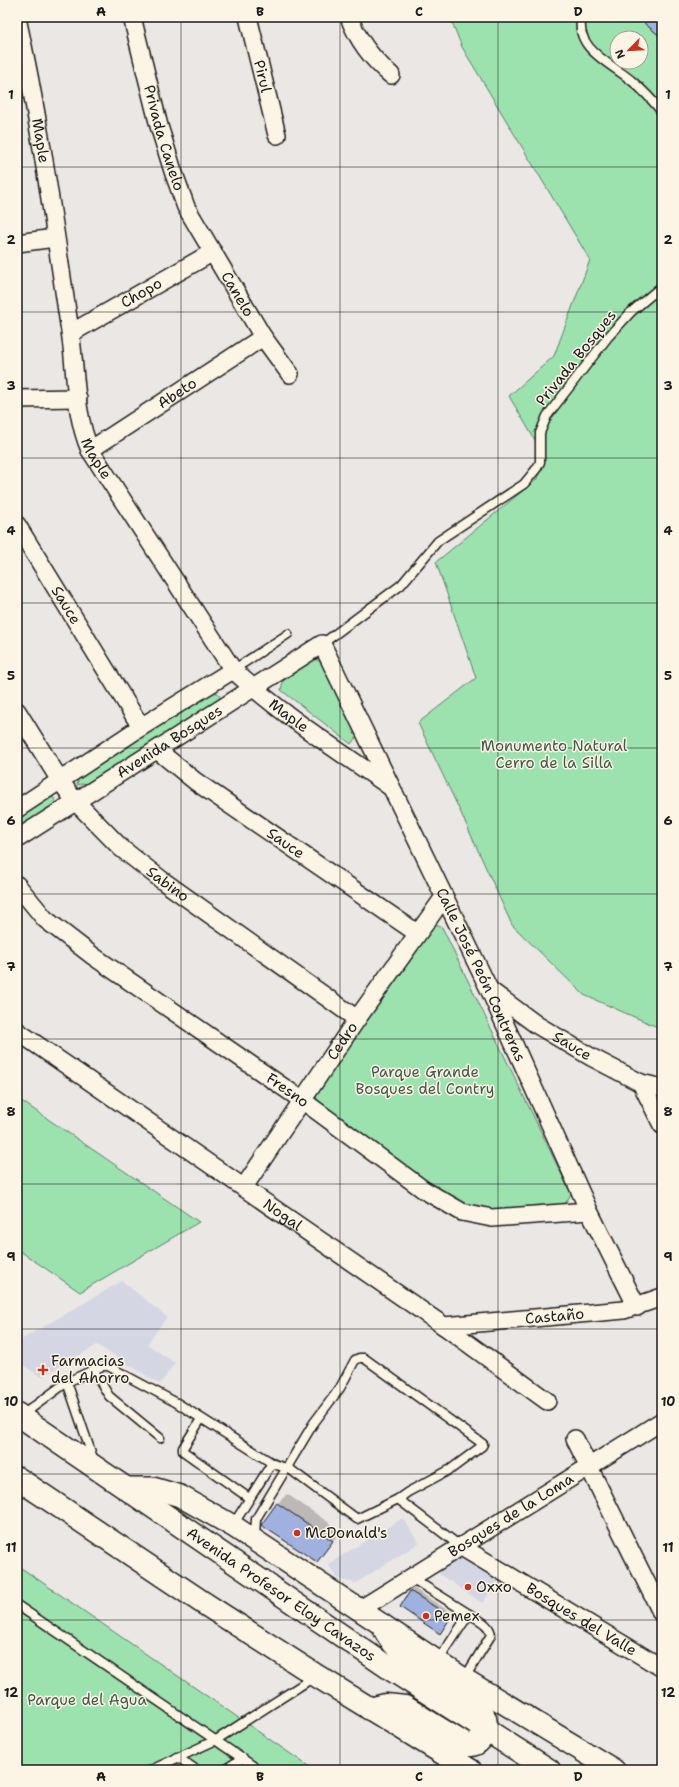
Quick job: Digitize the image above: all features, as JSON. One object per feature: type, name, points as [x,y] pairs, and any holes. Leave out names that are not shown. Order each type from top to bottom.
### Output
[{"type":"main road","name":"Avenida Profesor Eloy Cavazos","points":[[19,1415],[392,1670],[549,1770]]},
{"type":"main road","points":[[17,1478],[196,1598],[317,1676],[470,1770]]},
{"type":"main road","points":[[370,1709],[386,1705],[405,1706],[466,1745],[472,1746],[480,1741],[486,1731],[483,1715],[472,1699],[405,1655],[394,1644],[382,1625]]},
{"type":"street","name":"Privada Canelo","points":[[132,17],[159,126],[172,171],[186,207],[213,252]]},
{"type":"street","name":"Pirul","points":[[248,17],[277,135]]},
{"type":"street","points":[[349,17],[360,41],[375,62],[391,75]]},
{"type":"street","name":"Maple","points":[[17,18],[31,80],[71,334],[78,398],[86,441],[90,450],[233,670],[253,688],[302,726],[391,787]]},
{"type":"street","points":[[17,243],[55,238]]},
{"type":"street","name":"Chopo","points":[[71,334],[213,252]]},
{"type":"street","name":"Canelo","points":[[213,252],[263,337]]},
{"type":"street","points":[[263,337],[290,374]]},
{"type":"street","name":"Abeto","points":[[90,450],[263,337]]},
{"type":"street","points":[[17,399],[78,398]]},
{"type":"street","name":"Sauce","points":[[17,525],[141,727]]},
{"type":"street","name":"Avenida Bosques","points":[[17,839],[322,644]]},
{"type":"street","name":"Calle José Peón Contreras","points":[[322,644],[489,990],[589,1211],[637,1307]]},
{"type":"street","name":"Avenida Bosques","points":[[17,810],[141,727],[233,670]]},
{"type":"street","name":"Sabino","points":[[17,711],[60,782],[75,801],[121,848],[163,881],[357,1019]]},
{"type":"street","name":"Sauce","points":[[157,750],[195,781],[417,933]]},
{"type":"street","name":"Fresno","points":[[17,885],[45,919],[93,956],[302,1100],[424,1190],[462,1212],[492,1218],[589,1211]]},
{"type":"street","name":"Cedro","points":[[244,1187],[357,1019],[444,897]]},
{"type":"street","name":"Sauce","points":[[489,990],[538,1025],[591,1057],[641,1083],[662,1088]]},
{"type":"street","name":"Nogal","points":[[17,1031],[444,1326],[547,1401]]},
{"type":"street","points":[[641,1083],[662,1125]]},
{"type":"street","name":"Castaño","points":[[444,1326],[624,1310],[637,1307],[662,1297]]},
{"type":"street","name":"Bosques de la Loma","points":[[359,1610],[410,1576],[662,1421]]},
{"type":"street","points":[[575,1439],[662,1614]]},
{"type":"street","points":[[127,1488],[153,1488],[180,1496],[233,1526],[464,1680],[614,1770]]},
{"type":"street","name":"Bosques del Valle","points":[[460,1546],[662,1668]]},
{"type":"lane","points":[[582,17],[580,24],[581,32],[584,40],[592,51],[632,81],[654,102],[662,112]]},
{"type":"lane","name":"Privada Bosques","points":[[322,644],[401,585],[438,541],[524,484],[540,462],[540,433],[547,416],[589,362],[631,312],[662,286]]},
{"type":"lane","points":[[233,670],[288,634]]},
{"type":"lane","points":[[19,1415],[67,1382],[94,1371],[102,1366],[108,1366],[177,1403],[272,1463],[286,1468],[291,1470],[357,1519],[398,1499],[451,1469],[483,1444],[364,1358],[359,1358],[355,1360],[340,1388],[313,1424],[286,1468],[256,1518],[255,1540]]},
{"type":"lane","points":[[94,1371],[109,1396],[160,1438]]},
{"type":"lane","points":[[67,1382],[96,1468]]},
{"type":"lane","points":[[201,1419],[183,1448],[183,1451],[249,1498]]},
{"type":"lane","points":[[233,1526],[272,1463]]},
{"type":"lane","points":[[398,1499],[460,1546]]},
{"type":"lane","points":[[410,1576],[489,1628],[491,1635],[464,1680]]},
{"type":"lane","points":[[17,1605],[259,1770]]},
{"type":"lane","points":[[437,1662],[468,1614]]},
{"type":"lane","points":[[151,1770],[216,1740],[317,1676]]},
{"type":"lane","points":[[177,1757],[197,1770]]},
{"type":"lane","points":[[224,1770],[242,1758]]},
{"type":"shaded area","points":[[122,1281],[167,1317],[147,1344],[175,1363],[160,1384],[97,1345],[41,1377],[17,1361],[17,1342]]},
{"type":"shaded area","points":[[403,1518],[419,1543],[356,1583],[338,1579],[328,1564]]},
{"type":"shaded area","points":[[461,1555],[499,1580],[482,1603],[435,1571]]},
{"type":"green space","name":"Monumento Natural Cerro de la Silla","points":[[450,17],[662,17],[662,1029],[584,995],[512,925],[418,723],[476,678],[436,562],[537,479],[545,457],[509,396],[554,356],[590,260],[462,47]]},
{"type":"green space","points":[[315,659],[323,664],[341,693],[357,736],[351,744],[281,690],[283,681]]},
{"type":"green space","points":[[210,692],[218,693],[220,698],[217,704],[93,782],[77,785],[78,780],[85,773]]},
{"type":"green space","points":[[47,796],[54,798],[57,806],[17,832],[17,816]]},
{"type":"green space","name":"Parque Grande Bosques del Contry","points":[[434,925],[442,927],[571,1194],[565,1204],[494,1211],[461,1204],[435,1189],[320,1108],[315,1093]]},
{"type":"green space","points":[[17,1098],[199,1222],[80,1292],[17,1249]]},
{"type":"green space","name":"Parque del Agua","points":[[17,1565],[314,1770],[17,1770]]},
{"type":"building","points":[[637,17],[662,17],[662,38]]},
{"type":"building","name":"McDonald's","points":[[277,1503],[333,1541],[317,1562],[261,1525]]},
{"type":"building","points":[[410,1591],[451,1617],[440,1634],[400,1607]]},
{"type":"place","name":"Farmacias del Ahorro","points":[[43,1370]]},
{"type":"place","name":"McDonald's","points":[[297,1533]]},
{"type":"place","name":"Oxxo","points":[[468,1587]]},
{"type":"place","name":"Pemex","points":[[426,1616]]}]
